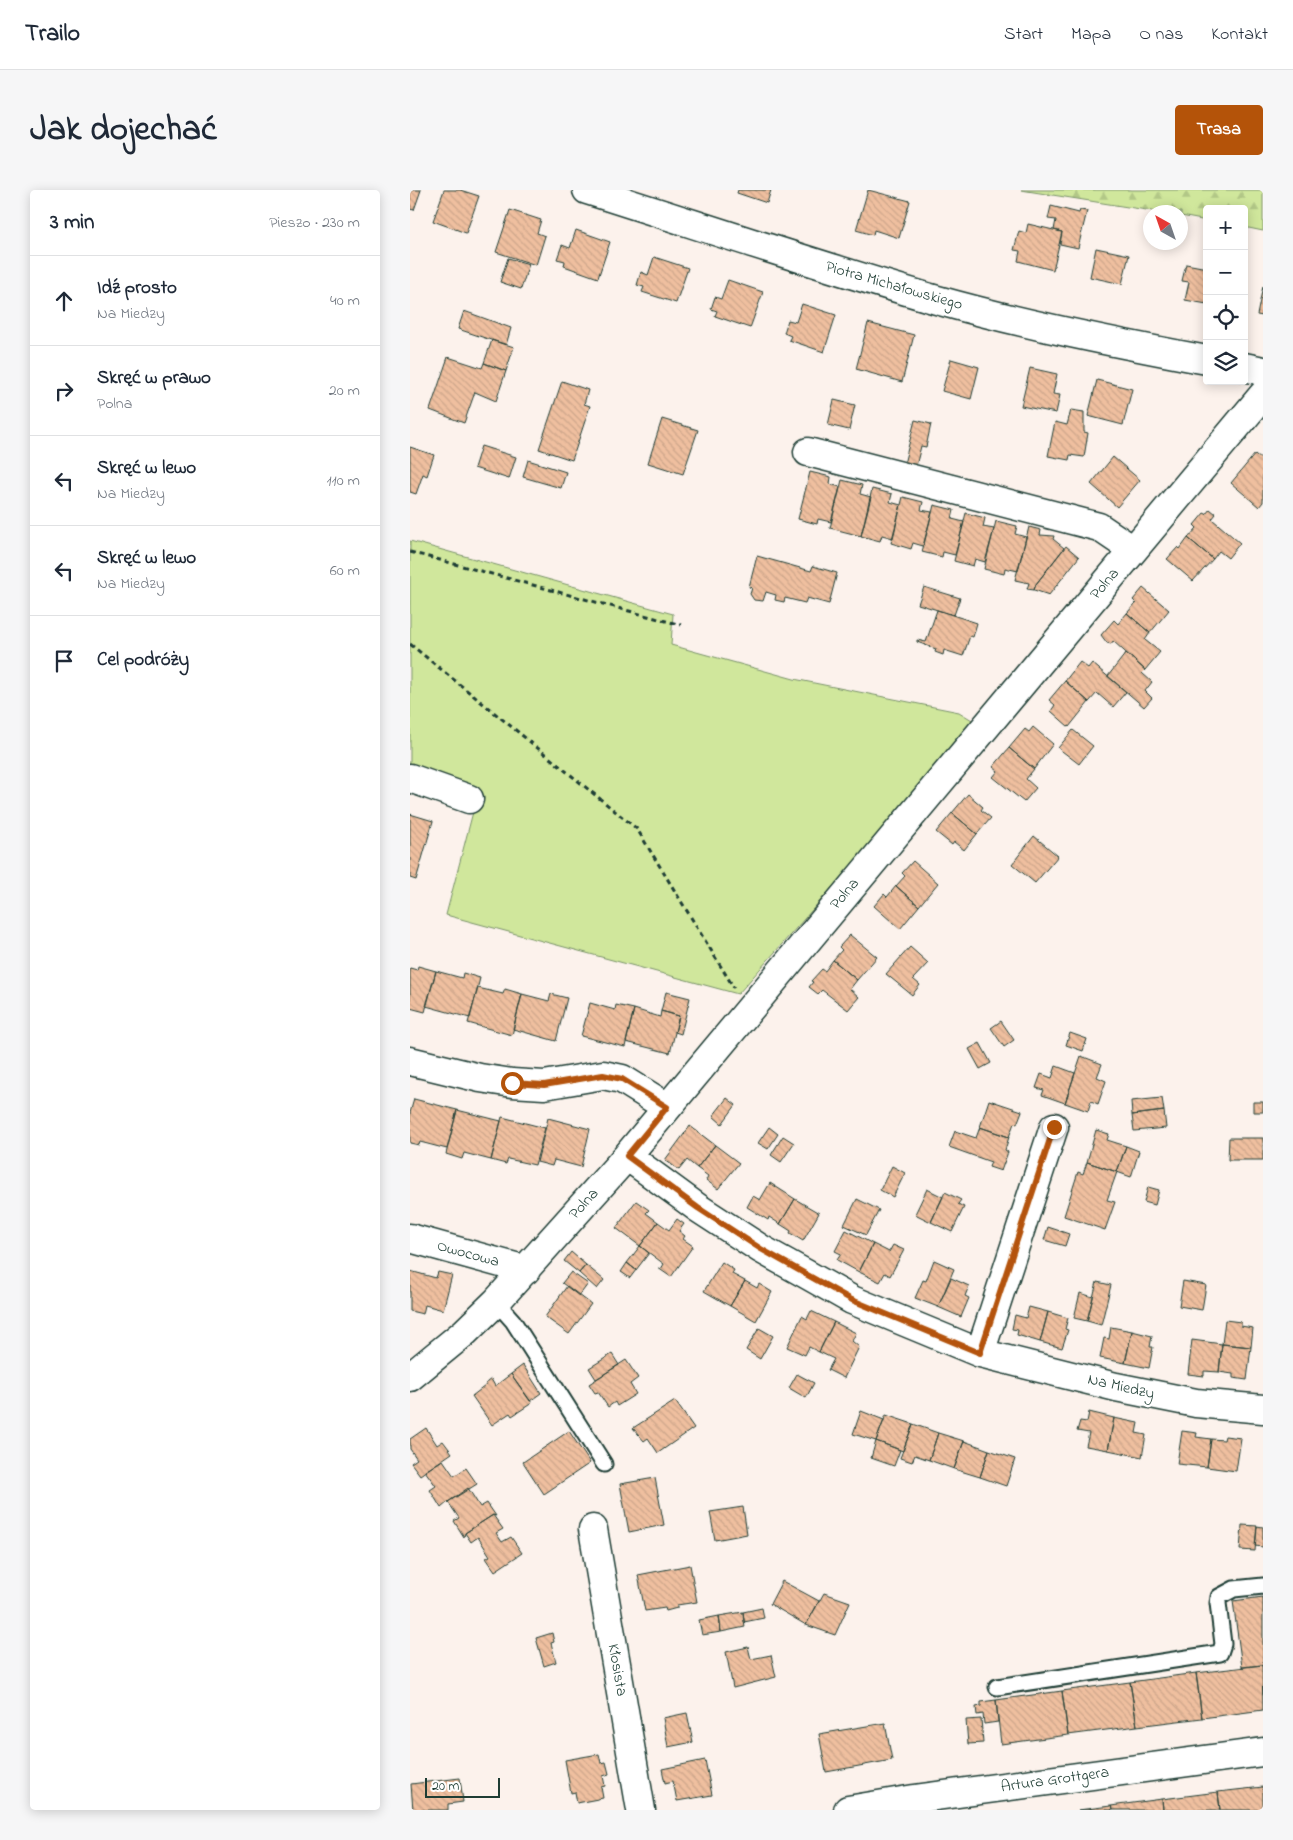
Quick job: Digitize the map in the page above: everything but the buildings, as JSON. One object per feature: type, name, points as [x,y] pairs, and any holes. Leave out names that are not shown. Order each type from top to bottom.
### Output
[{"type":"street","name":"Piotra Michałowskiego","points":[[587,190],[776,251],[939,300],[1088,338],[1203,359]]},
{"type":"street","points":[[1248,368],[1263,371]]},
{"type":"street","name":"Polna","points":[[410,1377],[464,1332],[496,1302],[627,1156],[1263,395]]},
{"type":"street","points":[[808,452],[1100,527],[1133,550]]},
{"type":"street","points":[[410,778],[468,799]]},
{"type":"street","points":[[410,1061],[480,1078],[512,1083],[544,1085],[603,1075],[622,1079],[667,1107]]},
{"type":"street","points":[[980,1353],[1054,1127]]},
{"type":"street","name":"Na Miedzy","points":[[627,1156],[706,1213],[761,1249],[852,1300],[980,1353],[1116,1387],[1196,1404],[1263,1409]]},
{"type":"street","name":"Owocowa","points":[[410,1238],[526,1270]]},
{"type":"street","name":"Kłosista","points":[[593,1529],[641,1810]]},
{"type":"street","name":"Artura Grottgera","points":[[848,1810],[914,1804],[1263,1752]]},
{"type":"lane","points":[[496,1302],[513,1321],[604,1464]]},
{"type":"lane","points":[[996,1687],[1220,1653],[1223,1644],[1218,1603],[1219,1597],[1234,1589],[1263,1586]]},
{"type":"path","points":[[410,552],[681,625]]},
{"type":"path","points":[[410,644],[638,828],[736,990]]},
{"type":"green space","points":[[1021,190],[1263,190],[1263,231],[1248,228],[1248,205],[1203,205],[1203,220],[1188,217],[1188,205],[1143,205],[1143,209]]},
{"type":"green space","points":[[410,541],[673,614],[671,645],[794,679],[959,712],[977,723],[738,994],[446,915],[479,789],[410,765]]},
{"type":"route","points":[[512,1083],[544,1085],[603,1075],[622,1079],[667,1107],[627,1156],[698,1208],[761,1249],[852,1300],[980,1353],[1054,1127]]}]
